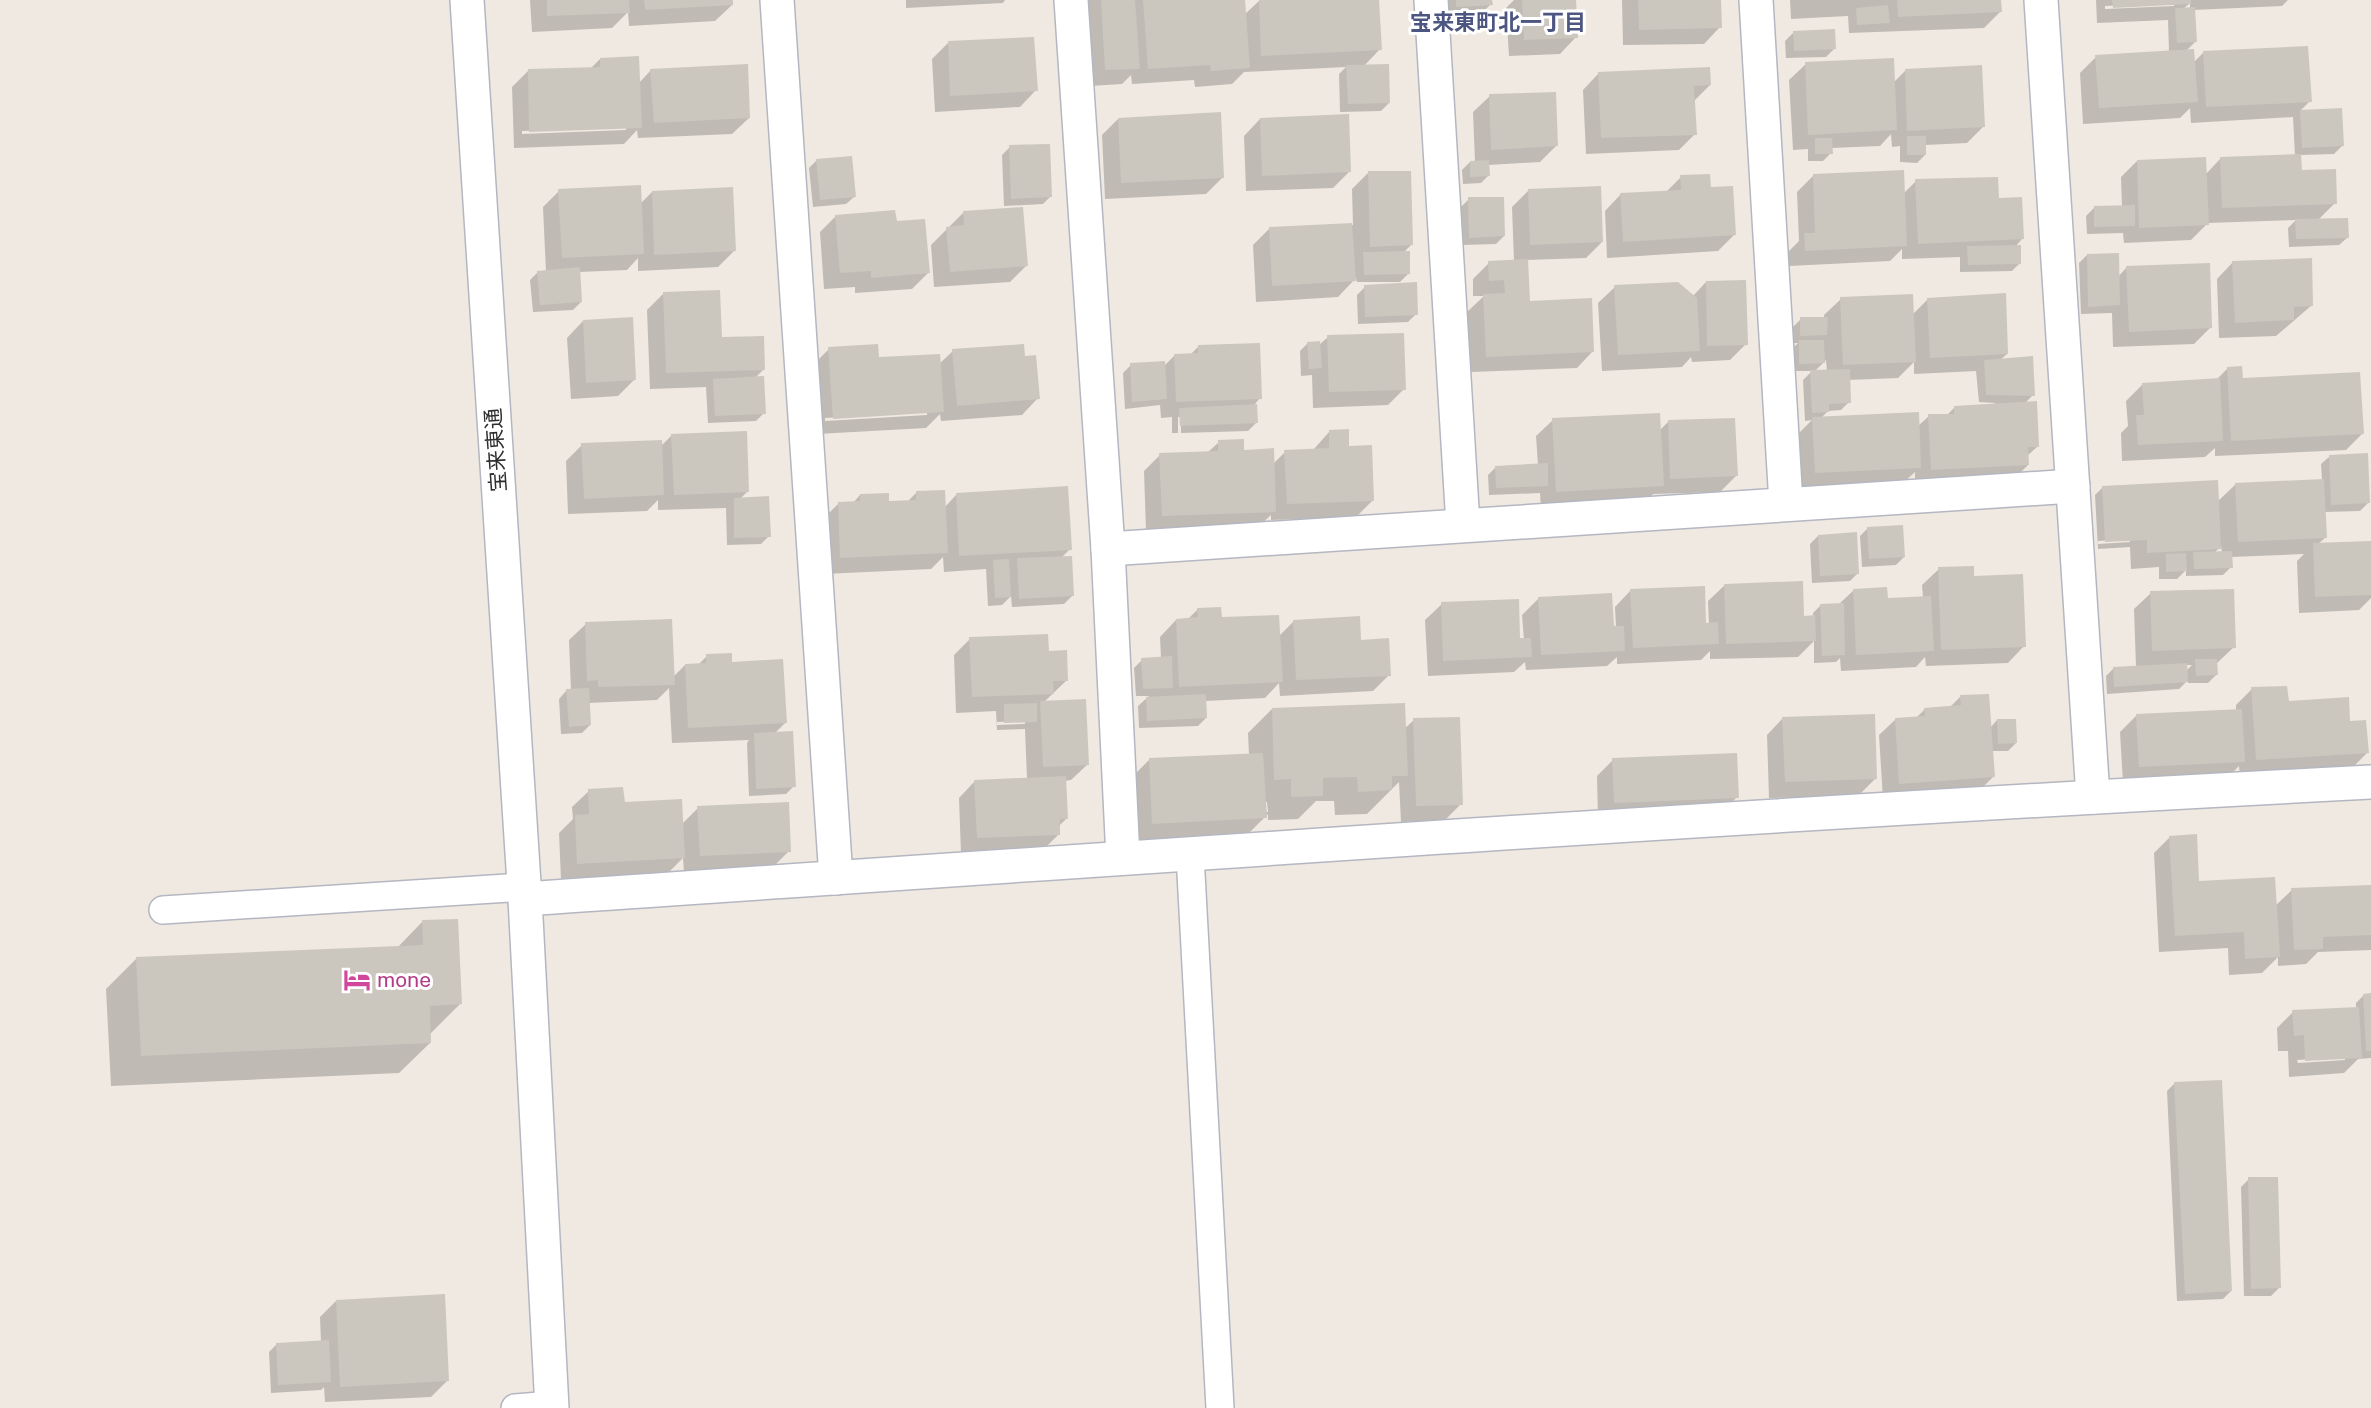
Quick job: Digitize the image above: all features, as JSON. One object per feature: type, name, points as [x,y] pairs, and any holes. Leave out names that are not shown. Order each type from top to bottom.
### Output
[{"type":"street","name":"宝来東通","points":[[467,0],[524,893],[552,1407]]},
{"type":"street","points":[[777,0],[836,878]]},
{"type":"street","points":[[1071,0],[1108,549],[1123,858]]},
{"type":"street","points":[[1431,0],[1463,525]]},
{"type":"street","points":[[1756,0],[1786,504]]},
{"type":"street","points":[[2041,0],[2093,797]]},
{"type":"street","points":[[1108,549],[2073,486]]},
{"type":"street","points":[[524,893],[836,878],[2093,797],[2371,782]]},
{"type":"lane","points":[[1190,855],[1220,1408]]},
{"type":"lane","points":[[163,910],[524,893]]},
{"type":"lane","points":[[515,1408],[552,1407]]},
{"type":"building","points":[[547,0],[629,0],[630,13],[547,16]]},
{"type":"building","points":[[644,0],[733,0],[733,5],[645,10]]},
{"type":"building","points":[[1101,0],[1135,0],[1140,69],[1105,70]]},
{"type":"building","points":[[1143,0],[1245,0],[1250,68],[1211,71],[1210,65],[1148,69]]},
{"type":"building","points":[[1259,0],[1379,0],[1382,50],[1261,56]]},
{"type":"building","points":[[1456,0],[1492,0],[1493,5],[1456,7]]},
{"type":"building","points":[[1522,0],[1576,0],[1578,38],[1524,40]]},
{"type":"building","points":[[1638,0],[1721,0],[1722,28],[1639,30]]},
{"type":"building","points":[[1897,0],[2001,0],[2002,12],[1898,17]]},
{"type":"building","points":[[2112,0],[2191,0],[2191,4],[2113,8]]},
{"type":"building","points":[[1888,5],[1890,23],[1857,25],[1856,8]]},
{"type":"building","points":[[2195,7],[2197,42],[2177,43],[2175,8]]},
{"type":"building","points":[[1835,29],[1836,49],[1794,51],[1793,31]]},
{"type":"building","points":[[1034,37],[1038,91],[950,96],[948,41]]},
{"type":"building","points":[[2308,46],[2312,102],[2206,107],[2203,51]]},
{"type":"building","points":[[2194,49],[2198,102],[2099,108],[2095,55]]},
{"type":"building","points":[[639,56],[642,128],[529,132],[528,69],[600,67],[600,58]]},
{"type":"building","points":[[1894,58],[1897,130],[1808,135],[1805,62]]},
{"type":"building","points":[[748,64],[750,118],[654,123],[650,69]]},
{"type":"building","points":[[1389,64],[1390,103],[1348,104],[1346,65]]},
{"type":"building","points":[[1982,65],[1985,127],[1907,131],[1905,69]]},
{"type":"building","points":[[1710,67],[1711,85],[1694,86],[1697,135],[1601,138],[1598,72]]},
{"type":"building","points":[[1556,92],[1558,146],[1491,150],[1489,94]]},
{"type":"building","points":[[2342,108],[2344,146],[2302,148],[2300,110]]},
{"type":"building","points":[[1221,112],[1224,178],[1121,183],[1118,118]]},
{"type":"building","points":[[1349,114],[1351,172],[1262,176],[1260,118]]},
{"type":"building","points":[[1907,136],[1926,136],[1926,155],[1907,155]]},
{"type":"building","points":[[1815,138],[1832,138],[1833,154],[1815,154]]},
{"type":"building","points":[[1050,144],[1052,197],[1011,199],[1009,145]]},
{"type":"building","points":[[2301,154],[2302,170],[2336,169],[2337,204],[2222,208],[2220,157]]},
{"type":"building","points":[[852,156],[856,197],[820,200],[816,159]]},
{"type":"building","points":[[2206,157],[2209,225],[2139,228],[2137,160]]},
{"type":"building","points":[[1489,160],[1490,176],[1470,177],[1470,161]]},
{"type":"building","points":[[1904,170],[1907,246],[1805,251],[1804,233],[1815,233],[1813,174]]},
{"type":"building","points":[[1368,171],[1411,171],[1413,245],[1370,247]]},
{"type":"building","points":[[1710,174],[1711,187],[1733,186],[1736,235],[1623,242],[1620,193],[1681,190],[1680,175]]},
{"type":"building","points":[[1998,177],[1999,198],[2022,197],[2024,239],[1918,244],[1915,179]]},
{"type":"building","points":[[641,185],[644,254],[562,258],[558,189]]},
{"type":"building","points":[[1601,186],[1603,242],[1530,245],[1528,189]]},
{"type":"building","points":[[733,187],[736,251],[654,255],[652,191]]},
{"type":"building","points":[[1468,197],[1504,197],[1505,236],[1469,238]]},
{"type":"building","points":[[2135,205],[2135,226],[2094,227],[2094,206]]},
{"type":"building","points":[[1023,207],[1028,266],[950,272],[946,227],[964,225],[963,211]]},
{"type":"building","points":[[895,210],[897,221],[925,219],[930,273],[871,278],[871,271],[840,273],[835,215]]},
{"type":"building","points":[[2348,218],[2349,238],[2296,239],[2295,219]]},
{"type":"building","points":[[1352,223],[1356,281],[1272,286],[1269,227]]},
{"type":"building","points":[[2021,245],[2021,264],[1968,265],[1967,246]]},
{"type":"building","points":[[1410,251],[1410,274],[1364,275],[1363,252]]},
{"type":"building","points":[[2119,253],[2120,305],[2088,307],[2087,254]]},
{"type":"building","points":[[2312,258],[2313,306],[2294,307],[2294,320],[2235,323],[2232,261]]},
{"type":"building","points":[[1528,259],[1530,301],[1592,298],[1594,352],[1486,357],[1483,294],[1505,293],[1504,280],[1489,281],[1488,261]]},
{"type":"building","points":[[2210,263],[2212,328],[2129,332],[2126,266]]},
{"type":"building","points":[[580,267],[582,302],[540,305],[537,271]]},
{"type":"building","points":[[1746,280],[1748,345],[1707,346],[1706,281]]},
{"type":"building","points":[[1417,282],[1418,315],[1365,317],[1364,285]]},
{"type":"building","points":[[1678,282],[1697,298],[1700,351],[1618,355],[1614,285]]},
{"type":"building","points":[[720,290],[722,337],[764,336],[765,370],[666,373],[663,292]]},
{"type":"building","points":[[2006,293],[2008,354],[1930,358],[1927,298]]},
{"type":"building","points":[[1913,294],[1916,362],[1843,365],[1840,297]]},
{"type":"building","points":[[633,317],[636,380],[586,383],[583,320]]},
{"type":"building","points":[[1800,317],[1828,317],[1827,335],[1800,336]]},
{"type":"building","points":[[1404,333],[1406,390],[1329,392],[1327,335]]},
{"type":"building","points":[[1799,340],[1824,340],[1825,363],[1799,364]]},
{"type":"building","points":[[1320,341],[1322,368],[1309,369],[1307,342]]},
{"type":"building","points":[[1260,343],[1262,399],[1176,402],[1174,354],[1198,353],[1198,345]]},
{"type":"building","points":[[878,344],[879,357],[940,354],[944,412],[833,419],[828,347]]},
{"type":"building","points":[[1024,344],[1025,356],[1036,355],[1040,399],[957,406],[952,349]]},
{"type":"building","points":[[2033,356],[2035,396],[1986,395],[1984,360]]},
{"type":"building","points":[[1165,361],[1167,399],[1132,402],[1130,363]]},
{"type":"building","points":[[2242,366],[2243,378],[2360,372],[2364,434],[2231,441],[2227,367]]},
{"type":"building","points":[[1850,369],[1851,403],[1829,404],[1829,412],[1812,413],[1810,370]]},
{"type":"building","points":[[764,376],[766,414],[715,416],[713,379]]},
{"type":"building","points":[[2220,378],[2223,441],[2138,445],[2136,415],[2144,415],[2142,383]]},
{"type":"building","points":[[2037,401],[2039,447],[2028,447],[2029,465],[1931,470],[1928,414],[1954,414],[1954,406]]},
{"type":"building","points":[[1257,404],[1258,423],[1180,426],[1179,408]]},
{"type":"building","points":[[1919,412],[1921,468],[1815,473],[1812,417]]},
{"type":"building","points":[[1660,413],[1664,486],[1556,492],[1552,418]]},
{"type":"building","points":[[1735,418],[1738,476],[1670,479],[1668,420]]},
{"type":"building","points":[[1349,429],[1349,446],[1372,445],[1374,501],[1287,504],[1284,450],[1329,448],[1329,430]]},
{"type":"building","points":[[747,431],[749,492],[674,495],[671,434]]},
{"type":"building","points":[[1244,439],[1244,450],[1274,448],[1276,512],[1162,516],[1159,453],[1218,451],[1218,440]]},
{"type":"building","points":[[662,440],[664,495],[584,499],[581,443]]},
{"type":"building","points":[[2368,453],[2370,503],[2331,505],[2329,455]]},
{"type":"building","points":[[1548,463],[1548,486],[1496,488],[1495,466]]},
{"type":"building","points":[[2324,479],[2327,538],[2238,542],[2235,483]]},
{"type":"building","points":[[2218,480],[2221,549],[2147,553],[2147,540],[2105,542],[2102,486]]},
{"type":"building","points":[[1068,486],[1072,550],[959,556],[956,493]]},
{"type":"building","points":[[945,490],[948,553],[840,558],[838,502],[860,501],[860,494],[889,493],[889,501],[916,500],[916,491]]},
{"type":"building","points":[[769,496],[771,537],[734,538],[734,498]]},
{"type":"building","points":[[1903,525],[1905,557],[1869,559],[1867,527]]},
{"type":"building","points":[[1857,532],[1859,574],[1820,576],[1818,535]]},
{"type":"building","points":[[2371,541],[2371,595],[2315,597],[2313,543]]},
{"type":"building","points":[[2232,551],[2233,568],[2194,569],[2193,552]]},
{"type":"building","points":[[2186,553],[2187,571],[2166,572],[2166,554]]},
{"type":"building","points":[[1072,556],[1074,596],[1019,599],[1017,558]]},
{"type":"building","points":[[1009,559],[1011,597],[995,598],[993,560]]},
{"type":"building","points":[[1974,566],[1974,576],[2023,574],[2026,647],[1941,650],[1938,567]]},
{"type":"building","points":[[1803,581],[1804,616],[1815,615],[1816,641],[1726,644],[1724,584]]},
{"type":"building","points":[[1705,586],[1706,623],[1718,622],[1719,644],[1633,648],[1630,589]]},
{"type":"building","points":[[1887,587],[1888,598],[1931,596],[1934,651],[1856,655],[1853,589]]},
{"type":"building","points":[[2234,589],[2236,648],[2152,651],[2150,591]]},
{"type":"building","points":[[1612,593],[1614,626],[1624,626],[1625,651],[1541,655],[1538,597]]},
{"type":"building","points":[[1519,599],[1520,638],[1531,638],[1532,657],[1443,661],[1441,602]]},
{"type":"building","points":[[1844,603],[1845,655],[1822,656],[1820,604]]},
{"type":"building","points":[[1221,607],[1222,617],[1279,615],[1283,682],[1179,687],[1176,619],[1198,617],[1197,608]]},
{"type":"building","points":[[1360,616],[1361,640],[1389,638],[1391,676],[1296,680],[1293,620]]},
{"type":"building","points":[[672,619],[675,685],[598,687],[598,680],[587,681],[585,622]]},
{"type":"building","points":[[1048,634],[1049,651],[1067,650],[1068,681],[1053,681],[1054,694],[972,697],[969,637]]},
{"type":"building","points":[[732,653],[732,662],[783,659],[787,723],[688,728],[685,664],[706,663],[706,654]]},
{"type":"building","points":[[1172,656],[1173,688],[1143,689],[1141,658]]},
{"type":"building","points":[[2195,659],[2217,659],[2218,675],[2196,676]]},
{"type":"building","points":[[2187,663],[2188,682],[2114,687],[2113,667]]},
{"type":"building","points":[[2287,686],[2289,701],[2349,697],[2350,721],[2366,720],[2369,753],[2256,760],[2251,687]]},
{"type":"building","points":[[589,688],[591,725],[569,727],[566,689]]},
{"type":"building","points":[[1206,694],[1207,718],[1147,721],[1146,697]]},
{"type":"building","points":[[1989,694],[1995,777],[1899,784],[1895,718],[1925,716],[1924,708],[1961,705],[1960,695]]},
{"type":"building","points":[[1086,699],[1089,765],[1043,767],[1040,701]]},
{"type":"building","points":[[1037,703],[1037,722],[1004,723],[1004,704]]},
{"type":"building","points":[[1405,703],[1408,776],[1392,776],[1392,790],[1358,792],[1357,777],[1323,778],[1323,796],[1291,797],[1291,779],[1274,780],[1272,708]]},
{"type":"building","points":[[2242,709],[2245,762],[2139,767],[2136,714]]},
{"type":"building","points":[[1875,714],[1877,779],[1785,782],[1782,717]]},
{"type":"building","points":[[1460,717],[1463,805],[1416,806],[1413,718]]},
{"type":"building","points":[[1997,719],[2016,719],[2017,743],[1998,744]]},
{"type":"building","points":[[793,731],[796,787],[756,789],[754,733]]},
{"type":"building","points":[[1263,753],[1267,818],[1152,824],[1149,758]]},
{"type":"building","points":[[1737,753],[1739,798],[1614,803],[1612,758]]},
{"type":"building","points":[[1066,776],[1068,819],[1060,819],[1060,835],[977,838],[974,780]]},
{"type":"building","points":[[623,787],[625,802],[682,799],[685,858],[577,864],[575,815],[589,814],[588,789]]},
{"type":"building","points":[[789,802],[791,852],[700,856],[697,806]]},
{"type":"building","points":[[2197,834],[2199,881],[2275,877],[2280,957],[2245,959],[2244,932],[2175,936],[2169,836]]},
{"type":"building","points":[[2371,885],[2371,935],[2323,937],[2323,949],[2294,950],[2291,888]]},
{"type":"building","points":[[458,919],[462,1004],[430,1006],[431,1043],[141,1056],[136,957],[423,945],[422,920]]},
{"type":"building","points":[[2371,993],[2371,1051],[2366,1051],[2363,994]]},
{"type":"building","points":[[2359,1007],[2362,1058],[2305,1061],[2304,1035],[2294,1036],[2292,1010]]},
{"type":"building","points":[[2222,1080],[2232,1291],[2185,1294],[2174,1082]]},
{"type":"building","points":[[2248,1177],[2278,1177],[2281,1288],[2251,1289]]},
{"type":"building","points":[[445,1294],[449,1381],[340,1387],[336,1300]]},
{"type":"building","points":[[329,1340],[331,1382],[278,1385],[276,1343]]},
{"type":"place","name":"mone","points":[[357,980]]},
{"type":"district","name":"宝来東町北一丁目","points":[[1498,22]]}]
